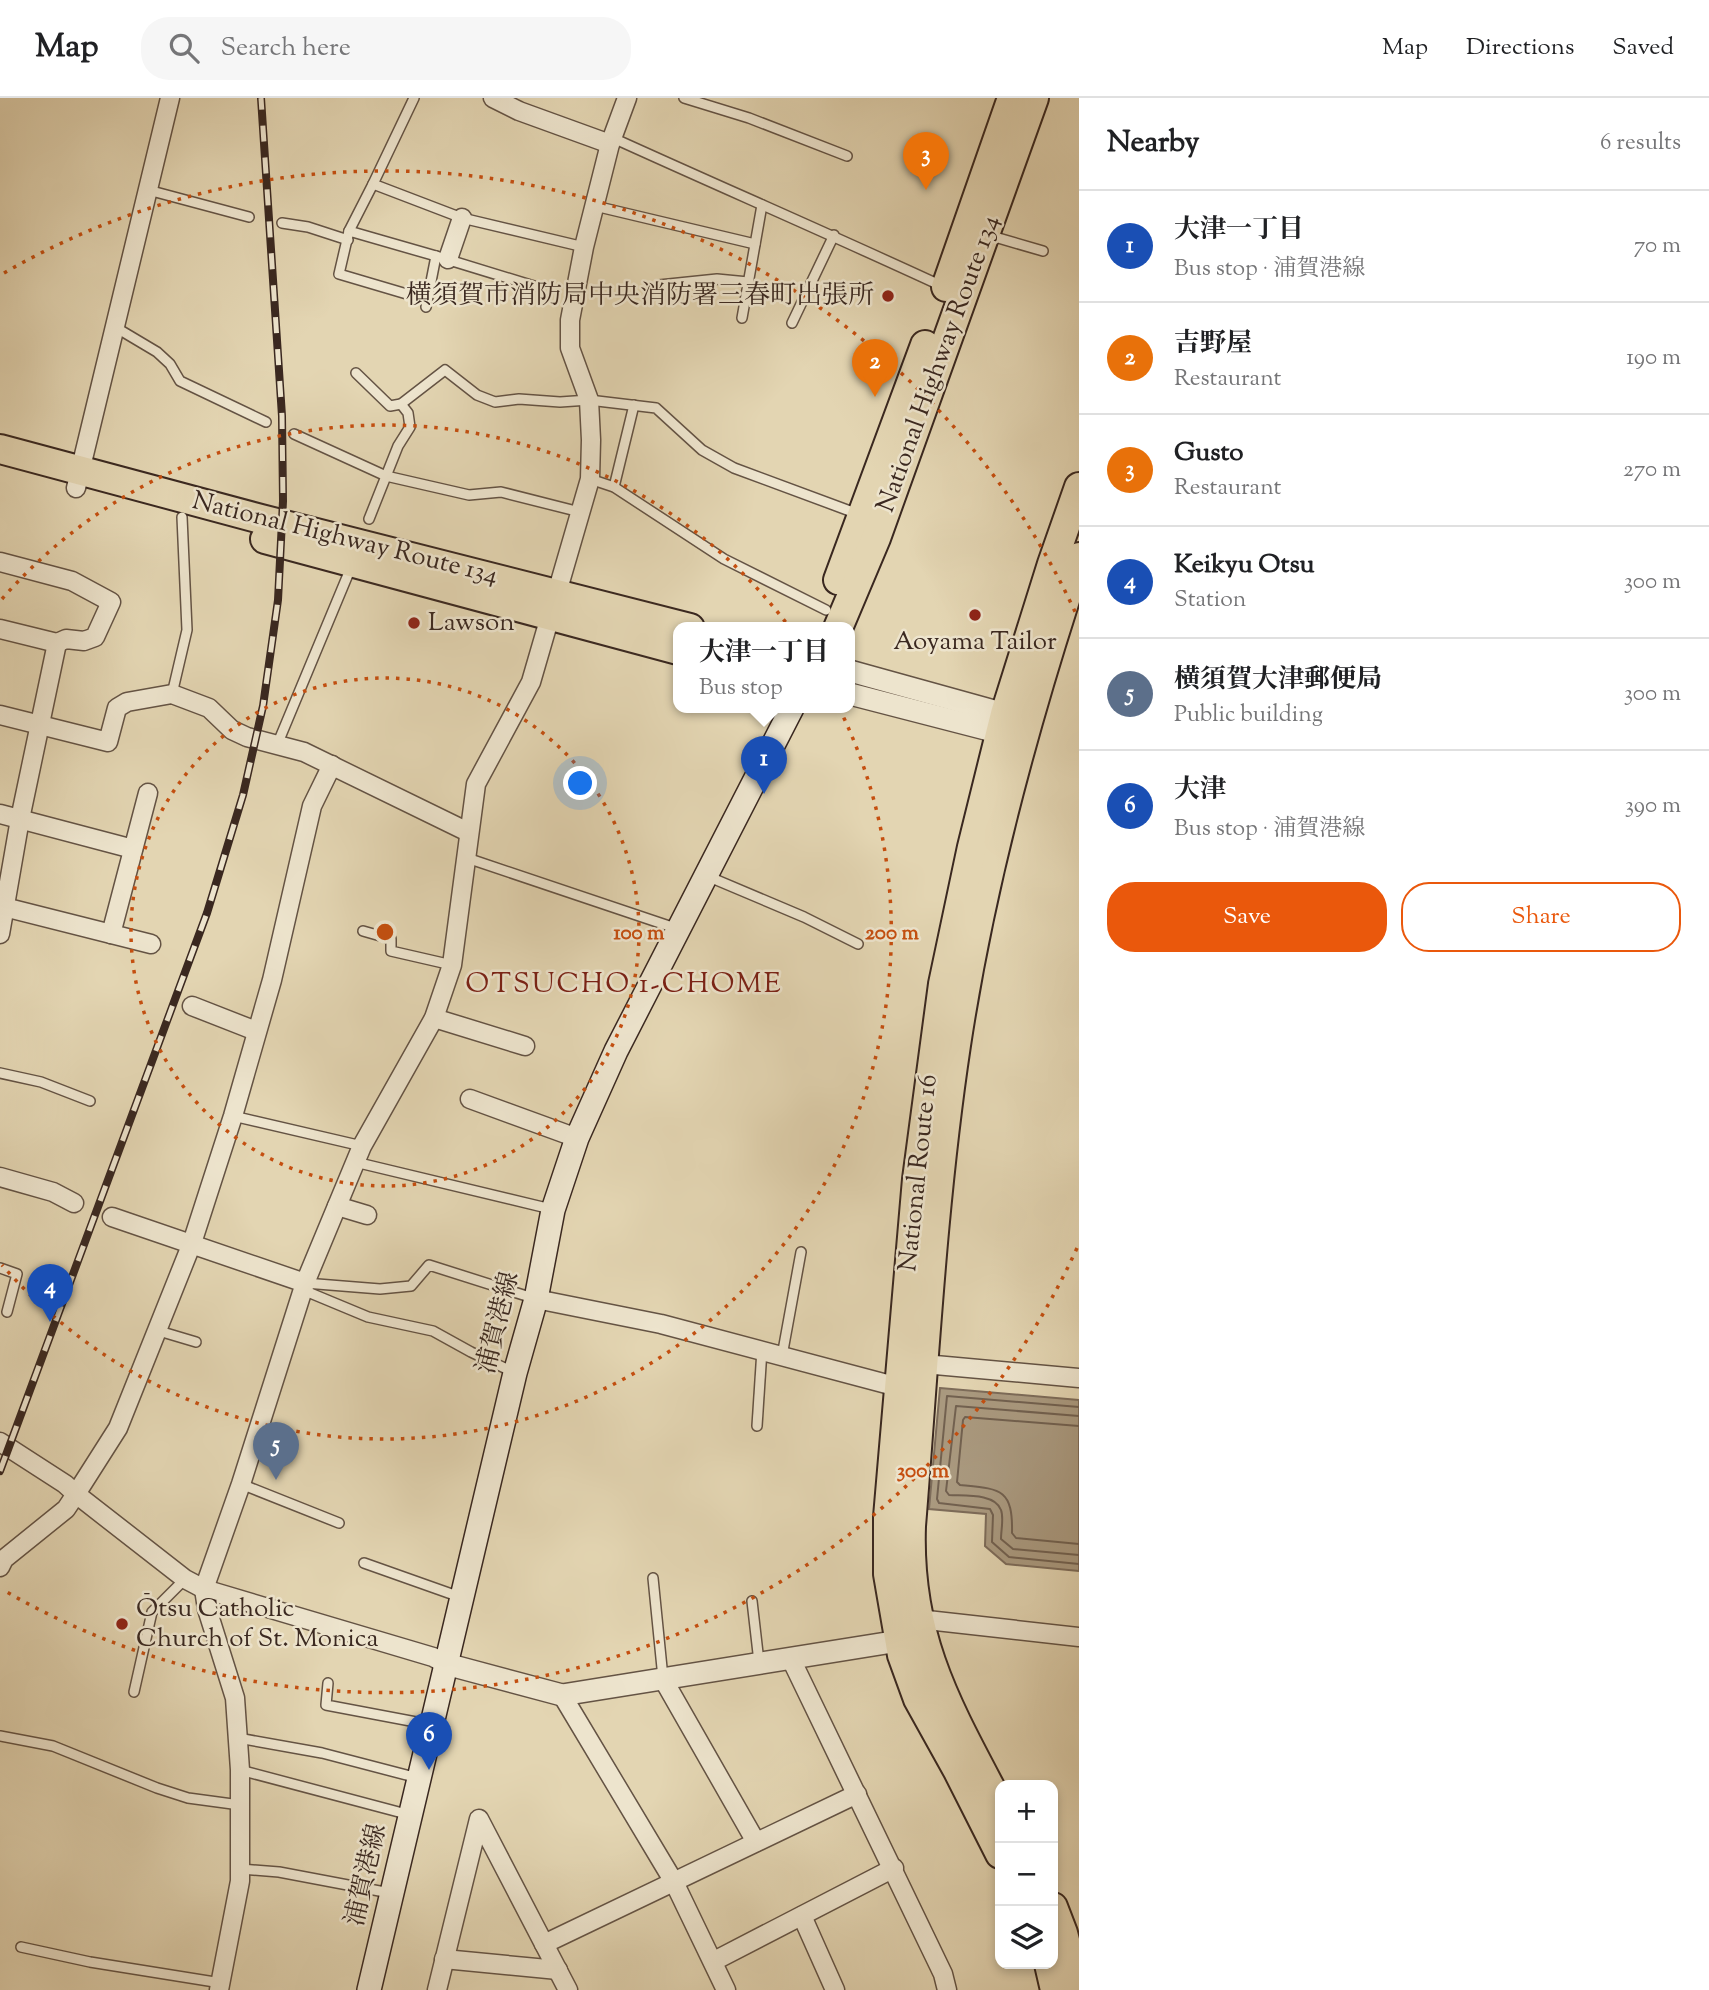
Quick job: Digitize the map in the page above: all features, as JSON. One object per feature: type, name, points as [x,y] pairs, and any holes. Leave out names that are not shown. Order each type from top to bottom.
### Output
[{"type":"highway","name":"National Highway Route 134","points":[[828,622],[876,538],[976,231],[1012,98]]},
{"type":"highway","name":"National Highway Route 134","points":[[828,622],[863,516],[946,288],[976,231],[1034,98]]},
{"type":"highway","name":"National Highway Route 134","points":[[0,449],[182,517],[353,563],[673,625]]},
{"type":"highway","name":"National Highway Route 134","points":[[0,468],[79,479],[261,519],[554,603],[673,648]]},
{"type":"highway","name":"National Route 16","points":[[995,1844],[918,1699],[899,1641],[887,1556],[916,1179],[937,1025],[964,882],[1010,725],[1052,564],[1079,487]]},
{"type":"highway","name":"National Route 16","points":[[995,1795],[935,1679],[918,1619],[910,1546],[942,1157],[956,1044],[984,895],[1010,725],[1071,606],[1079,557]]},
{"type":"highway","points":[[1058,1920],[1063,1933],[1072,1984]]},
{"type":"highway","points":[[1055,1969],[1072,1984]]},
{"type":"main road","name":"浦賀港線","points":[[369,1990],[515,1373],[536,1299],[553,1210],[577,1138],[616,1051],[789,713]]},
{"type":"street","points":[[79,479],[170,98]]},
{"type":"street","points":[[493,98],[519,111],[612,141]]},
{"type":"street","points":[[220,1986],[241,1869],[239,1738],[235,1698],[207,1609],[204,1589],[241,1484],[304,1287],[359,1154],[434,1018],[453,965],[468,832],[477,784],[531,682],[590,479],[589,400],[570,348],[570,320],[584,247],[612,141],[627,98]]},
{"type":"street","points":[[442,258],[462,218]]},
{"type":"street","points":[[0,562],[72,581],[111,602],[95,637],[84,641],[66,639],[57,643],[0,629]]},
{"type":"street","points":[[0,934],[38,726],[57,643]]},
{"type":"street","points":[[855,673],[1010,725]]},
{"type":"street","points":[[0,715],[108,742],[117,708],[127,702],[172,694],[209,708],[240,734],[304,752],[468,832]]},
{"type":"street","points":[[855,695],[1010,725]]},
{"type":"street","points":[[0,1567],[4,1559],[65,1509],[76,1494],[118,1428],[159,1331],[192,1243],[233,1116],[272,980],[312,806],[332,765]]},
{"type":"street","points":[[111,934],[148,793]]},
{"type":"street","points":[[0,814],[133,849]]},
{"type":"street","points":[[3,906],[151,944]]},
{"type":"street","points":[[192,1006],[256,1031]]},
{"type":"street","points":[[434,1018],[525,1046]]},
{"type":"street","points":[[470,1099],[577,1138]]},
{"type":"street","points":[[0,1177],[53,1192],[74,1203]]},
{"type":"street","points":[[337,1206],[367,1215]]},
{"type":"street","points":[[112,1217],[192,1243],[304,1287]]},
{"type":"street","points":[[536,1299],[661,1324],[898,1387],[924,1364],[1079,1378]]},
{"type":"street","points":[[0,1443],[58,1479],[185,1579],[204,1589],[433,1657],[446,1664],[562,1695],[899,1641],[918,1619],[1079,1637]]},
{"type":"street","points":[[791,1658],[894,1868],[943,1973],[947,1990]]},
{"type":"street","points":[[663,1679],[756,1842]]},
{"type":"street","points":[[562,1695],[674,1882],[726,1990]]},
{"type":"street","points":[[544,1944],[857,1794]]},
{"type":"street","points":[[437,1990],[479,1819],[568,1990]]},
{"type":"street","points":[[714,1961],[894,1868]]},
{"type":"street","points":[[802,1916],[835,1990]]},
{"type":"street","points":[[444,1959],[558,1970]]},
{"type":"lane","points":[[414,98],[349,235],[339,274],[426,303],[442,258]]},
{"type":"lane","points":[[684,98],[749,118],[848,156]]},
{"type":"lane","points":[[612,141],[834,235],[946,288]]},
{"type":"lane","points":[[373,184],[462,218],[584,247]]},
{"type":"lane","points":[[148,190],[249,217]]},
{"type":"lane","points":[[742,318],[762,205]]},
{"type":"lane","points":[[595,206],[755,244]]},
{"type":"lane","points":[[282,223],[349,235],[442,258],[534,286]]},
{"type":"lane","points":[[976,231],[1043,251]]},
{"type":"lane","points":[[792,323],[834,235]]},
{"type":"lane","points":[[659,285],[717,279],[748,282]]},
{"type":"lane","points":[[115,327],[157,352],[170,364],[180,381],[266,422]]},
{"type":"lane","points":[[356,373],[390,406],[401,404],[445,370],[477,395],[495,402],[519,399],[560,402],[589,400],[656,408],[702,450],[734,468],[863,516]]},
{"type":"lane","points":[[369,519],[398,446],[410,427],[408,413],[401,404]]},
{"type":"lane","points":[[614,487],[634,405]]},
{"type":"lane","points":[[295,434],[386,476],[469,495],[501,492],[580,512]]},
{"type":"lane","points":[[590,479],[614,487],[724,559],[828,622]]},
{"type":"lane","points":[[172,694],[187,630],[182,517]]},
{"type":"lane","points":[[277,745],[353,563]]},
{"type":"lane","points":[[467,858],[680,929]]},
{"type":"lane","points":[[707,876],[804,917],[858,944]]},
{"type":"lane","points":[[363,931],[391,939],[391,951],[453,965]]},
{"type":"lane","points":[[0,1073],[41,1082],[90,1101]]},
{"type":"lane","points":[[233,1116],[553,1210]]},
{"type":"lane","points":[[782,1356],[801,1252]]},
{"type":"lane","points":[[304,1287],[380,1289],[411,1286],[429,1265],[536,1299]]},
{"type":"lane","points":[[0,1268],[17,1274],[7,1312]]},
{"type":"lane","points":[[304,1287],[368,1317],[433,1331],[515,1373]]},
{"type":"lane","points":[[159,1331],[196,1342]]},
{"type":"lane","points":[[757,1426],[762,1350]]},
{"type":"lane","points":[[241,1484],[339,1523]]},
{"type":"lane","points":[[364,1563],[462,1598]]},
{"type":"lane","points":[[653,1578],[663,1679]]},
{"type":"lane","points":[[134,1692],[152,1612],[185,1579]]},
{"type":"lane","points":[[752,1601],[760,1664]]},
{"type":"lane","points":[[328,1683],[326,1705],[416,1723]]},
{"type":"lane","points":[[0,1736],[53,1746],[188,1798],[240,1805]]},
{"type":"lane","points":[[239,1738],[321,1753],[419,1778]]},
{"type":"lane","points":[[240,1770],[410,1815]]},
{"type":"lane","points":[[241,1869],[279,1872],[392,1894]]},
{"type":"lane","points":[[21,1947],[220,1986]]},
{"type":"water","points":[[940,1388],[1079,1400],[1079,1571],[1006,1564],[985,1546],[986,1514],[929,1509]]},
{"type":"railway","points":[[0,1471],[207,913],[243,795],[263,706],[278,600],[283,501],[282,416],[261,98]]},
{"type":"place","name":"Gusto","points":[[926,190]]},
{"type":"place","name":"横須賀市消防局中央消防署三春町出張所","points":[[888,296]]},
{"type":"place","name":"吉野屋","points":[[875,397]]},
{"type":"place","name":"Aoyama Tailor","points":[[975,615]]},
{"type":"place","name":"Lawson","points":[[414,623]]},
{"type":"place","name":"大津一丁目","points":[[764,794]]},
{"type":"place","name":"Keikyu Otsu","points":[[50,1322]]},
{"type":"place","name":"横須賀大津郵便局","points":[[276,1480]]},
{"type":"place","name":"Ōtsu Catholic Church of St. Monica","points":[[122,1624]]},
{"type":"place","name":"大津","points":[[429,1770]]},
{"type":"district","name":"OTSUCHO 1-CHOME","points":[[624,985]]}]
